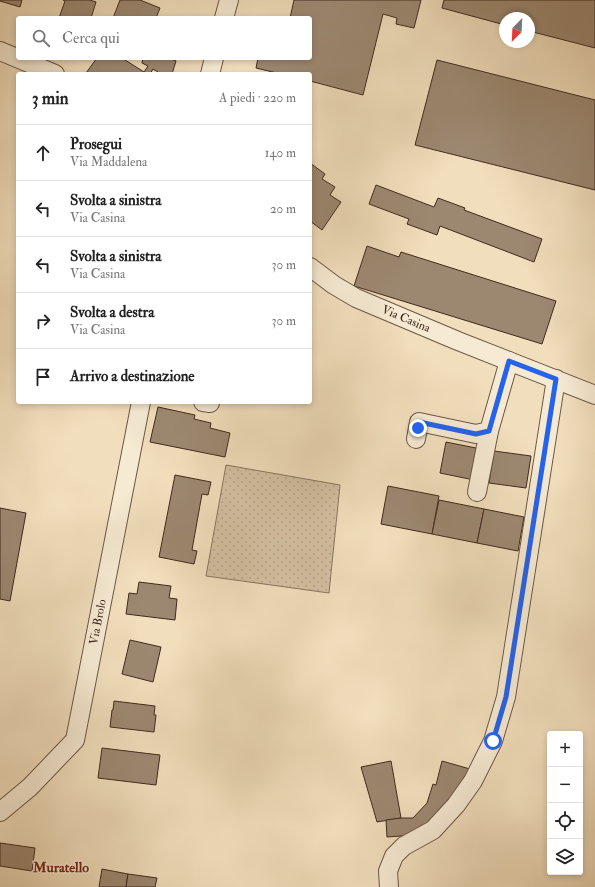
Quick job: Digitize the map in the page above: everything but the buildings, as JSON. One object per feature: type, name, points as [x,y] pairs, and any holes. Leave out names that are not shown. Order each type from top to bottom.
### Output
[{"type":"street","points":[[225,16],[229,0]]},
{"type":"street","points":[[0,51],[16,58]]},
{"type":"street","points":[[22,60],[50,72]]},
{"type":"street","points":[[210,72],[214,60]]},
{"type":"street","name":"Via Casina","points":[[312,268],[334,285],[356,298],[595,395]]},
{"type":"street","points":[[477,492],[489,431],[509,361]]},
{"type":"street","points":[[389,887],[388,871],[394,856],[404,846],[433,830],[456,805],[473,781],[493,741],[506,697],[556,379]]},
{"type":"street","name":"Via Brolo","points":[[1,810],[30,787],[75,740],[141,404]]},
{"type":"street","points":[[414,427],[476,434],[489,431]]},
{"type":"shaded area","points":[[226,465],[340,485],[329,593],[206,576]]},
{"type":"district","name":"Muratello","points":[[61,867]]},
{"type":"route","points":[[418,428],[419,422],[476,434],[489,431],[509,361],[556,379],[506,697],[493,741]]}]
